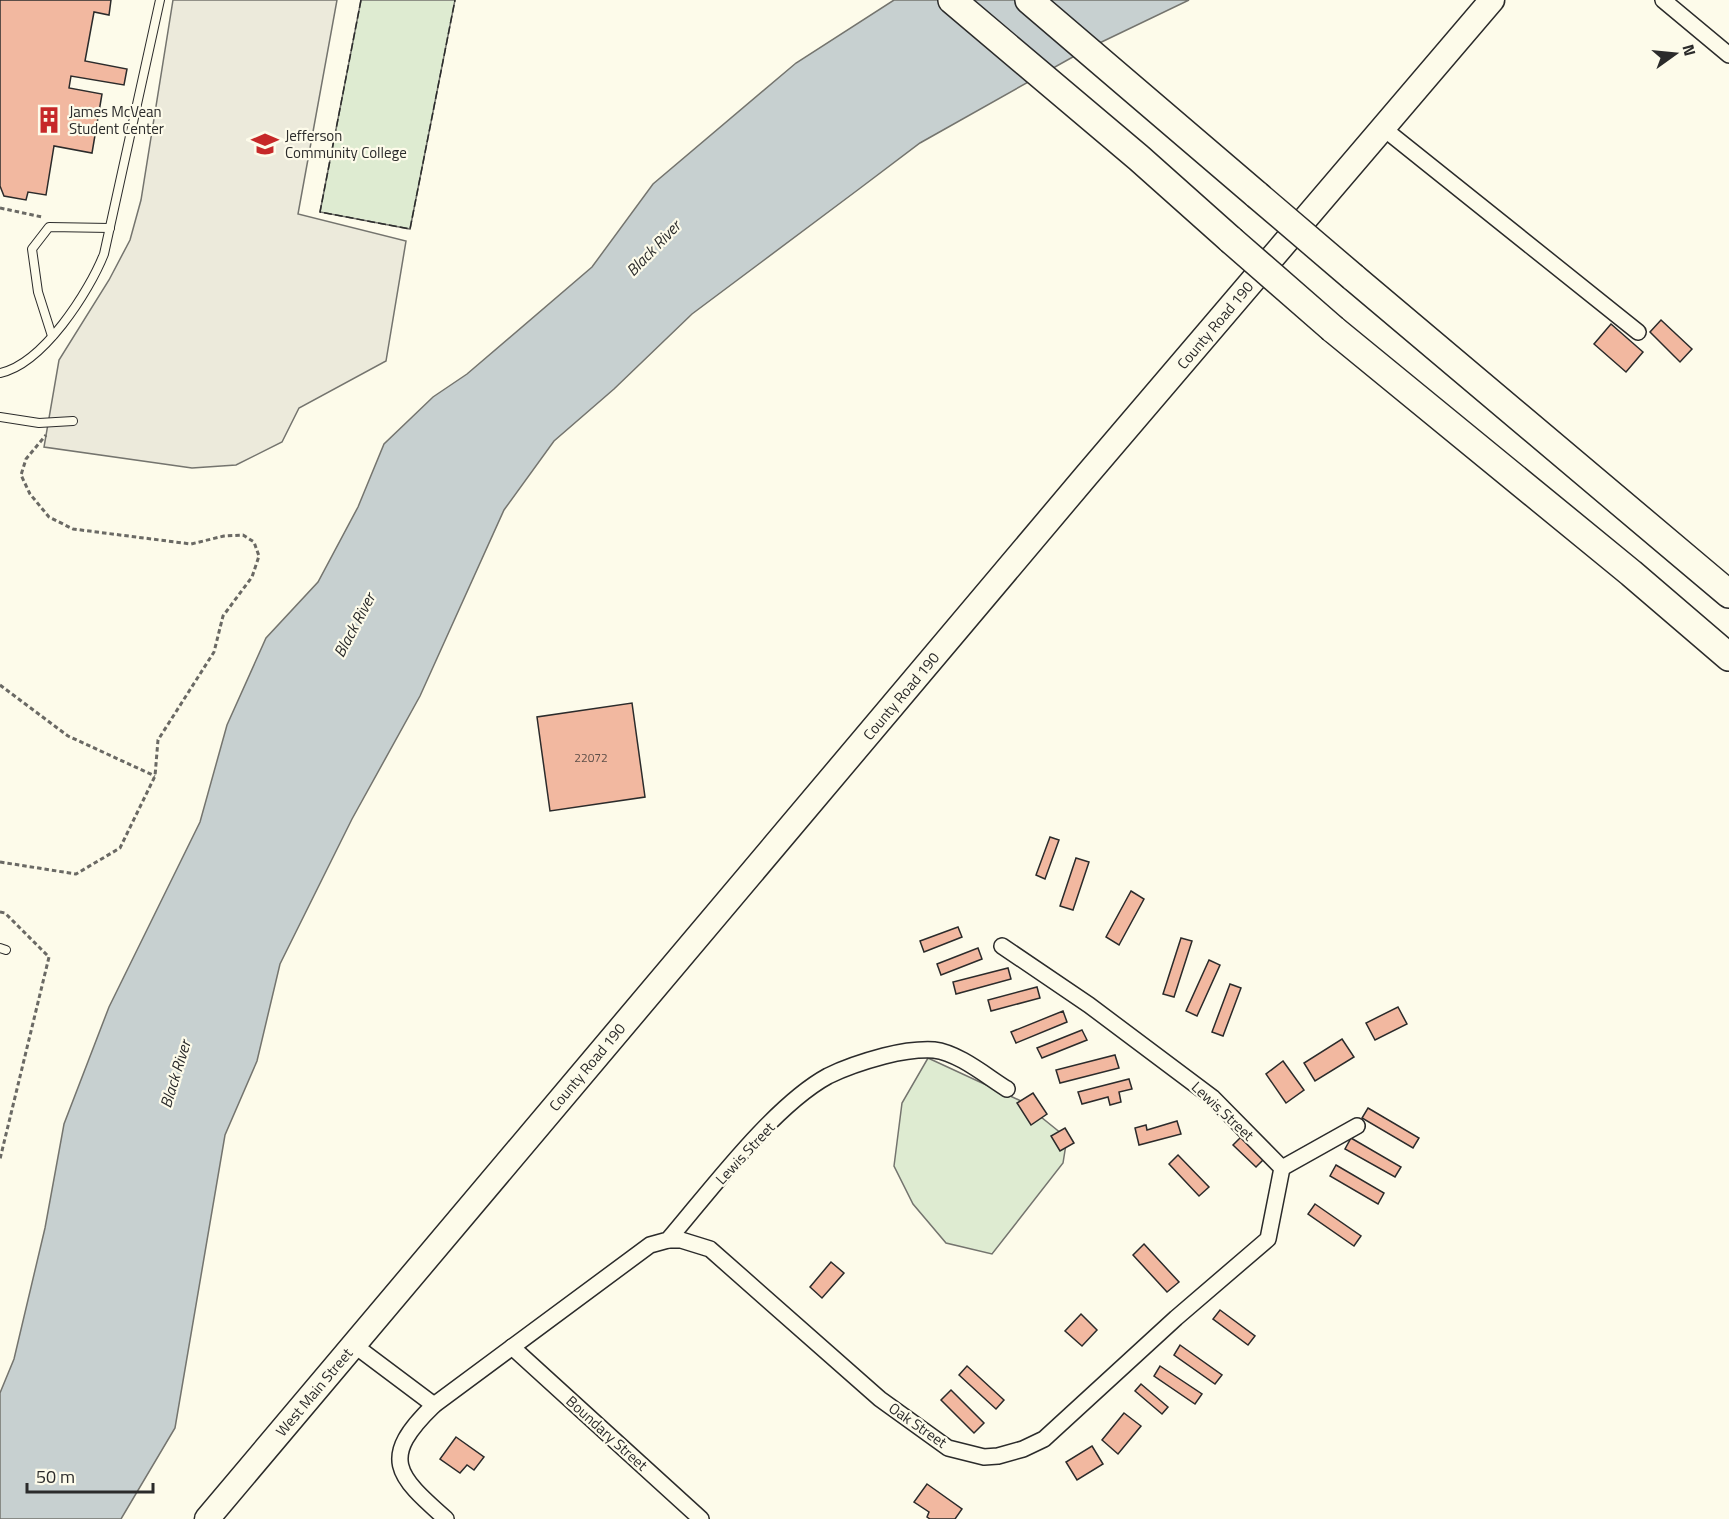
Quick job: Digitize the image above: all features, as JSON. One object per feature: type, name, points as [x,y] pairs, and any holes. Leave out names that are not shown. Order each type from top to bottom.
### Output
[{"type":"highway","points":[[952,0],[1077,105],[1333,329],[1631,573],[1729,657]]},
{"type":"highway","points":[[1029,0],[1729,594]]},
{"type":"main road","name":"County Road 190","points":[[421,1266],[1078,485],[1492,0]]},
{"type":"main road","name":"West Main Street","points":[[207,1519],[421,1266]]},
{"type":"street","points":[[1663,0],[1729,55]]},
{"type":"street","points":[[1383,128],[1638,332]]},
{"type":"street","name":"Lewis Street","points":[[1002,946],[1089,1005],[1213,1098],[1282,1168]]},
{"type":"street","name":"Lewis Street","points":[[446,1519],[406,1481],[400,1467],[402,1445],[414,1424],[434,1405],[650,1245],[668,1239],[792,1102],[827,1077],[859,1062],[906,1051],[936,1050],[962,1061],[1007,1089]]},
{"type":"street","points":[[1282,1168],[1358,1126]]},
{"type":"street","name":"Oak Street","points":[[668,1239],[681,1240],[710,1249],[880,1399],[948,1448],[984,1457],[1023,1449],[1044,1439],[1176,1318],[1268,1239],[1282,1168]]},
{"type":"street","points":[[354,1345],[434,1405]]},
{"type":"street","name":"Boundary Street","points":[[512,1347],[701,1519]]},
{"type":"lane","points":[[0,373],[24,362],[52,336],[94,280],[110,228],[160,0]]},
{"type":"lane","points":[[52,336],[38,291],[32,249],[49,227],[110,228]]},
{"type":"lane","points":[[0,417],[39,423],[73,421]]},
{"type":"path","points":[[0,208],[40,215],[49,227]]},
{"type":"path","points":[[0,862],[76,874],[120,848],[155,776],[158,740],[214,652],[224,616],[252,577],[259,556],[254,542],[243,535],[224,536],[191,544],[73,529],[49,517],[30,494],[21,475],[26,459],[57,422]]},
{"type":"path","points":[[0,685],[68,736],[155,776]]},
{"type":"path","points":[[0,912],[5,914],[49,957],[0,1159]]},
{"type":"green space","points":[[361,0],[455,0],[410,229],[320,212]]},
{"type":"green space","points":[[928,1058],[1021,1101],[1067,1138],[1063,1163],[992,1254],[946,1243],[913,1204],[894,1166],[902,1103]]},
{"type":"shaded area","points":[[173,0],[337,0],[298,214],[406,241],[386,361],[299,408],[282,442],[236,465],[192,468],[44,447],[59,360],[109,280],[130,240],[141,200]]},
{"type":"water","name":"Black River","points":[[894,0],[1189,0],[1087,49],[920,143],[692,314],[614,389],[554,441],[504,510],[420,696],[352,819],[280,964],[257,1061],[225,1135],[175,1428],[121,1519],[0,1519],[0,1393],[14,1359],[45,1228],[64,1124],[109,1007],[200,822],[227,725],[266,638],[318,582],[358,507],[384,444],[433,397],[467,374],[592,267],[653,184],[796,63]]},
{"type":"building","name":"James McVean Student Center","points":[[0,0],[111,0],[109,15],[94,12],[85,61],[127,69],[124,85],[71,76],[69,88],[102,94],[92,153],[54,146],[46,195],[28,192],[26,200],[4,196],[0,186]]},
{"type":"building","points":[[1661,320],[1692,349],[1680,362],[1650,332]]},
{"type":"building","points":[[1611,324],[1643,352],[1626,372],[1594,344]]},
{"type":"building","points":[[632,703],[645,797],[550,811],[537,717]]},
{"type":"building","points":[[1050,837],[1059,840],[1045,879],[1036,875]]},
{"type":"building","points":[[1076,858],[1089,862],[1073,910],[1060,906]]},
{"type":"building","points":[[1131,891],[1144,899],[1119,945],[1106,937]]},
{"type":"building","points":[[958,927],[962,937],[924,952],[920,941]]},
{"type":"building","points":[[1181,938],[1192,941],[1174,997],[1163,994]]},
{"type":"building","points":[[978,948],[982,959],[941,975],[937,964]]},
{"type":"building","points":[[1209,960],[1220,965],[1197,1016],[1186,1011]]},
{"type":"building","points":[[1008,968],[1011,979],[956,994],[953,982]]},
{"type":"building","points":[[1230,984],[1241,988],[1223,1036],[1212,1032]]},
{"type":"building","points":[[1037,987],[1040,998],[991,1011],[988,1000]]},
{"type":"building","points":[[1398,1007],[1407,1024],[1375,1040],[1366,1023]]},
{"type":"building","points":[[1063,1011],[1067,1022],[1016,1043],[1011,1032]]},
{"type":"building","points":[[1082,1030],[1087,1040],[1042,1058],[1037,1048]]},
{"type":"building","points":[[1342,1039],[1354,1057],[1315,1081],[1304,1063]]},
{"type":"building","points":[[1115,1055],[1119,1068],[1060,1083],[1056,1070]]},
{"type":"building","points":[[1283,1061],[1304,1090],[1286,1103],[1266,1074]]},
{"type":"building","points":[[1129,1079],[1132,1089],[1119,1092],[1121,1102],[1110,1105],[1108,1097],[1082,1104],[1078,1092]]},
{"type":"building","points":[[1033,1093],[1047,1114],[1031,1125],[1017,1103]]},
{"type":"building","points":[[1368,1108],[1419,1138],[1413,1148],[1362,1118]]},
{"type":"building","points":[[1177,1121],[1181,1134],[1139,1145],[1135,1128],[1146,1125],[1147,1130]]},
{"type":"building","points":[[1065,1128],[1074,1143],[1060,1151],[1051,1136]]},
{"type":"building","points":[[1241,1137],[1264,1159],[1256,1167],[1233,1145]]},
{"type":"building","points":[[1351,1138],[1401,1167],[1395,1177],[1345,1149]]},
{"type":"building","points":[[1178,1155],[1209,1187],[1199,1196],[1169,1164]]},
{"type":"building","points":[[1336,1165],[1384,1193],[1378,1204],[1330,1176]]},
{"type":"building","points":[[1315,1204],[1361,1236],[1354,1246],[1308,1214]]},
{"type":"building","points":[[1144,1244],[1179,1282],[1167,1292],[1133,1255]]},
{"type":"building","points":[[831,1262],[844,1273],[822,1298],[810,1287]]},
{"type":"building","points":[[1220,1310],[1255,1336],[1248,1345],[1213,1319]]},
{"type":"building","points":[[1081,1314],[1097,1330],[1082,1346],[1065,1331]]},
{"type":"building","points":[[1180,1345],[1222,1375],[1215,1384],[1174,1355]]},
{"type":"building","points":[[967,1366],[1004,1400],[996,1409],[959,1375]]},
{"type":"building","points":[[1160,1366],[1202,1394],[1195,1404],[1154,1376]]},
{"type":"building","points":[[1141,1384],[1168,1407],[1162,1414],[1135,1391]]},
{"type":"building","points":[[951,1390],[984,1423],[974,1433],[941,1400]]},
{"type":"building","points":[[1124,1413],[1141,1426],[1118,1454],[1102,1440]]},
{"type":"building","points":[[456,1437],[484,1457],[474,1470],[467,1465],[460,1473],[440,1459]]},
{"type":"building","points":[[1092,1446],[1103,1464],[1077,1480],[1066,1462]]},
{"type":"building","points":[[927,1484],[962,1509],[955,1519],[930,1519],[927,1517],[929,1512],[914,1502]]},
{"type":"fence","points":[[361,0],[320,212],[410,229],[455,0]]},
{"type":"place","name":"James McVean Student Center","points":[[49,120]]},
{"type":"place","name":"Jefferson Community College","points":[[265,144]]}]
